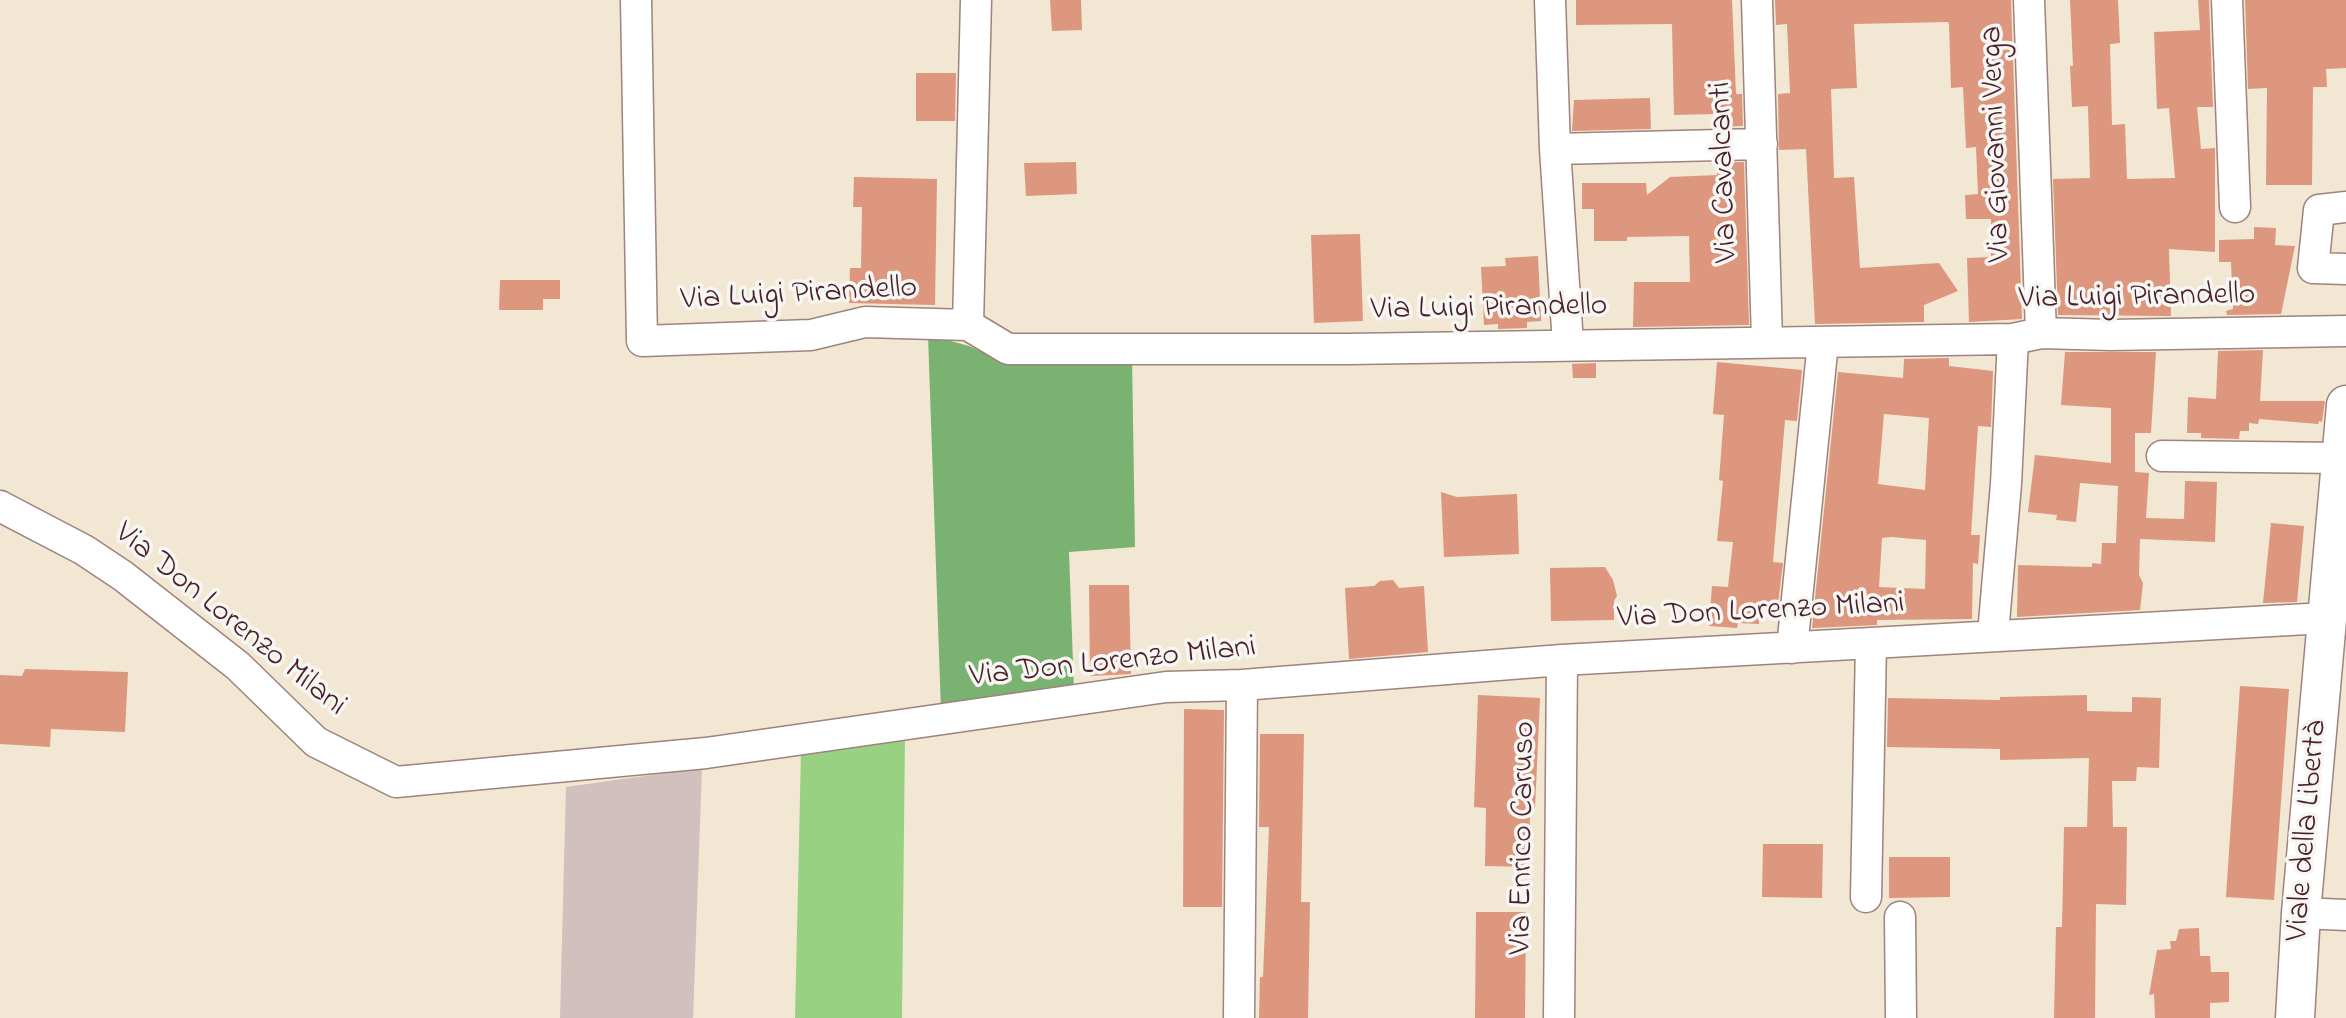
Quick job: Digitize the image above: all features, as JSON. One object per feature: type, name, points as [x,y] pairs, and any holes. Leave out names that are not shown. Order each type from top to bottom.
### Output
[{"type":"main road","name":"Viale della Libertà","points":[[2295,1018],[2301,913],[2335,658],[2334,601],[2346,405]]},
{"type":"street","name":"Via Luigi Pirandello","points":[[636,0],[642,341],[811,335],[865,322],[968,325],[1008,349],[1348,349],[2346,331]]},
{"type":"street","points":[[968,325],[976,0]]},
{"type":"street","points":[[1550,0],[1555,149],[1568,344]]},
{"type":"street","name":"Via Cavalcanti","points":[[1757,0],[1767,341]]},
{"type":"street","name":"Via Giovanni Verga","points":[[1993,634],[2006,484],[2027,336],[2029,0]]},
{"type":"street","points":[[2227,0],[2235,207]]},
{"type":"street","points":[[1555,149],[1762,144]]},
{"type":"street","points":[[2346,207],[2319,210],[2313,268],[2346,269]]},
{"type":"street","points":[[1792,648],[1823,342]]},
{"type":"street","points":[[2162,456],[2342,458]]},
{"type":"street","name":"Via Don Lorenzo Milani","points":[[0,506],[84,550],[123,576],[238,666],[316,742],[396,782],[706,753],[1166,687],[1242,685],[1562,660],[1871,644],[2334,601]]},
{"type":"street","points":[[1866,897],[1871,644]]},
{"type":"street","name":"Via Enrico Caruso","points":[[1559,1018],[1562,660]]},
{"type":"street","points":[[1239,1018],[1242,685]]},
{"type":"street","points":[[2301,913],[2346,915]]},
{"type":"street","points":[[1900,917],[1901,1018]]},
{"type":"shaded area","points":[[702,768],[693,1018],[560,1018],[566,787]]},
{"type":"green space","points":[[928,335],[969,346],[996,358],[1132,355],[1135,547],[1069,552],[1074,691],[941,711]]},
{"type":"green space","points":[[905,736],[902,1018],[795,1018],[801,752]]},
{"type":"building","points":[[1050,0],[1081,0],[1082,30],[1052,31]]},
{"type":"building","points":[[1576,0],[1732,0],[1736,94],[1742,94],[1743,126],[1716,127],[1716,114],[1674,115],[1672,24],[1576,25]]},
{"type":"building","points":[[1775,0],[2011,0],[2022,319],[1969,322],[1967,258],[1991,257],[1991,219],[1966,219],[1965,195],[1978,194],[1976,147],[1966,148],[1963,87],[1951,88],[1948,22],[1854,24],[1857,88],[1831,89],[1834,178],[1854,177],[1860,268],[1939,263],[1958,291],[1924,305],[1924,322],[1815,324],[1806,149],[1779,150],[1778,94],[1790,93],[1787,24],[1776,25]]},
{"type":"building","points":[[2070,0],[2118,0],[2120,43],[2110,44],[2112,125],[2125,124],[2127,179],[2175,178],[2169,108],[2157,109],[2154,32],[2200,30],[2198,0],[2209,0],[2213,107],[2197,107],[2201,149],[2215,148],[2215,252],[2169,249],[2171,316],[2058,315],[2053,179],[2090,178],[2088,106],[2072,107]]},
{"type":"building","points":[[2245,0],[2346,0],[2346,68],[2326,69],[2327,87],[2313,87],[2312,185],[2266,185],[2267,88],[2248,89]]},
{"type":"building","points":[[916,73],[956,73],[955,121],[916,121]]},
{"type":"building","points":[[1650,98],[1651,129],[1572,131],[1574,100]]},
{"type":"building","points":[[1076,162],[1077,194],[1026,196],[1024,163]]},
{"type":"building","points":[[1744,162],[1749,325],[1633,327],[1634,282],[1690,282],[1689,236],[1594,241],[1594,209],[1582,209],[1582,183],[1646,183],[1647,195],[1670,177],[1717,175],[1717,163]]},
{"type":"building","points":[[854,177],[937,179],[935,305],[849,303],[850,268],[861,268],[862,207],[853,207]]},
{"type":"building","points":[[2254,227],[2276,228],[2275,245],[2295,246],[2281,314],[2227,315],[2226,311],[2233,309],[2231,262],[2219,262],[2219,240],[2254,239]]},
{"type":"building","points":[[1360,234],[1363,321],[1314,323],[1311,235]]},
{"type":"building","points":[[1538,256],[1541,321],[1527,322],[1527,328],[1498,329],[1498,324],[1484,325],[1481,267],[1506,266],[1505,258]]},
{"type":"building","points":[[500,280],[560,280],[560,299],[543,299],[543,310],[499,310]]},
{"type":"building","points":[[2263,350],[2260,401],[2325,401],[2322,422],[2259,419],[2258,424],[2249,423],[2249,431],[2240,431],[2239,439],[2201,438],[2201,433],[2187,433],[2188,397],[2216,399],[2218,351]]},
{"type":"building","points":[[2065,352],[2156,352],[2151,433],[2135,433],[2135,472],[2149,473],[2146,518],[2184,519],[2185,481],[2217,482],[2215,542],[2140,539],[2139,575],[2143,583],[2140,610],[2017,617],[2018,565],[2092,567],[2092,563],[2101,564],[2102,543],[2116,543],[2118,486],[2080,483],[2076,522],[2056,520],[2057,515],[2028,512],[2035,455],[2111,463],[2111,408],[2061,405]]},
{"type":"building","points":[[1949,358],[1949,366],[1993,371],[1991,427],[1978,426],[1971,535],[1980,535],[1978,564],[1973,563],[1972,619],[1877,620],[1877,625],[1812,628],[1838,372],[1903,378],[1904,359]],"holes":[[[1884,414],[1929,418],[1925,490],[1878,484]],[[1882,538],[1926,540],[1925,589],[1879,587]]]},
{"type":"building","points":[[1717,362],[1802,370],[1797,421],[1785,420],[1773,562],[1783,563],[1778,604],[1760,602],[1759,624],[1738,623],[1737,628],[1709,626],[1712,586],[1728,587],[1733,542],[1717,541],[1723,481],[1719,480],[1724,415],[1713,414]]},
{"type":"building","points":[[1596,363],[1596,378],[1573,378],[1572,364]]},
{"type":"building","points":[[1441,492],[1457,497],[1517,494],[1519,554],[1444,557]]},
{"type":"building","points":[[2271,523],[2304,526],[2297,602],[2263,603]]},
{"type":"building","points":[[1605,567],[1613,580],[1617,596],[1614,620],[1551,621],[1550,568]]},
{"type":"building","points":[[1393,580],[1399,588],[1424,586],[1428,652],[1349,659],[1345,588],[1374,586],[1380,581]]},
{"type":"building","points":[[1089,585],[1129,585],[1131,674],[1090,676]]},
{"type":"building","points":[[25,669],[128,672],[125,732],[51,729],[50,747],[0,744],[0,675],[22,676]]},
{"type":"building","points":[[2240,686],[2289,689],[2274,900],[2226,897]]},
{"type":"building","points":[[1478,695],[1540,698],[1535,809],[1530,809],[1529,867],[1485,866],[1486,808],[1474,807]]},
{"type":"building","points":[[2087,695],[2087,711],[2132,712],[2132,697],[2161,698],[2159,768],[2137,767],[2136,781],[2112,781],[2113,827],[2127,827],[2126,905],[2096,904],[2095,1018],[2054,1018],[2056,927],[2062,927],[2064,827],[2087,827],[2089,758],[2000,760],[2000,749],[1887,747],[1888,698],[2000,700],[2000,697]]},
{"type":"building","points":[[1184,709],[1224,710],[1222,907],[1183,907]]},
{"type":"building","points":[[1260,734],[1304,734],[1301,902],[1310,902],[1308,1018],[1259,1018],[1269,827],[1259,827]]},
{"type":"building","points":[[1763,844],[1823,844],[1822,898],[1762,897]]},
{"type":"building","points":[[1889,857],[1950,857],[1950,897],[1889,898]]},
{"type":"building","points":[[1476,912],[1526,912],[1525,1018],[1475,1018]]},
{"type":"building","points":[[2199,928],[2200,956],[2210,956],[2211,972],[2229,972],[2229,1002],[2210,1003],[2210,1018],[2155,1018],[2154,994],[2149,995],[2157,950],[2171,949],[2170,941],[2176,941],[2179,929]]}]
